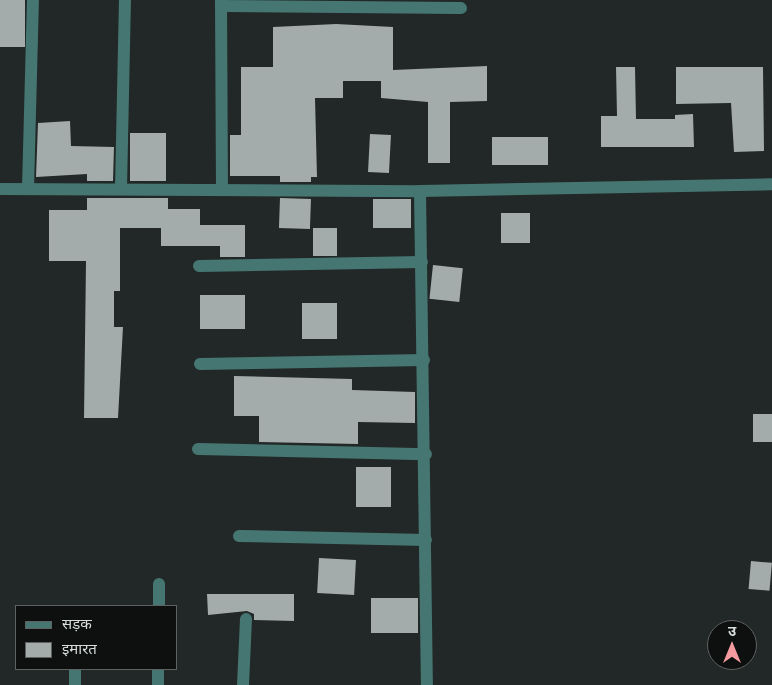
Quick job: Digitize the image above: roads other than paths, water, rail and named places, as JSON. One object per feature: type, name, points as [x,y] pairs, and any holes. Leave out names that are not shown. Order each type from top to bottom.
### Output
[{"type":"street","points":[[28,189],[33,0]]},
{"type":"street","points":[[121,189],[125,0]]},
{"type":"street","points":[[222,190],[221,3],[462,8]]},
{"type":"street","points":[[0,189],[420,191],[772,184]]},
{"type":"street","points":[[420,191],[426,454],[427,685]]},
{"type":"street","points":[[199,266],[422,262]]},
{"type":"street","points":[[200,364],[424,360]]},
{"type":"street","points":[[198,450],[426,454]]},
{"type":"street","points":[[239,536],[426,540]]},
{"type":"street","points":[[159,584],[159,605]]},
{"type":"street","points":[[243,685],[246,619]]},
{"type":"street","points":[[75,670],[75,685]]},
{"type":"street","points":[[158,670],[158,685]]}]
